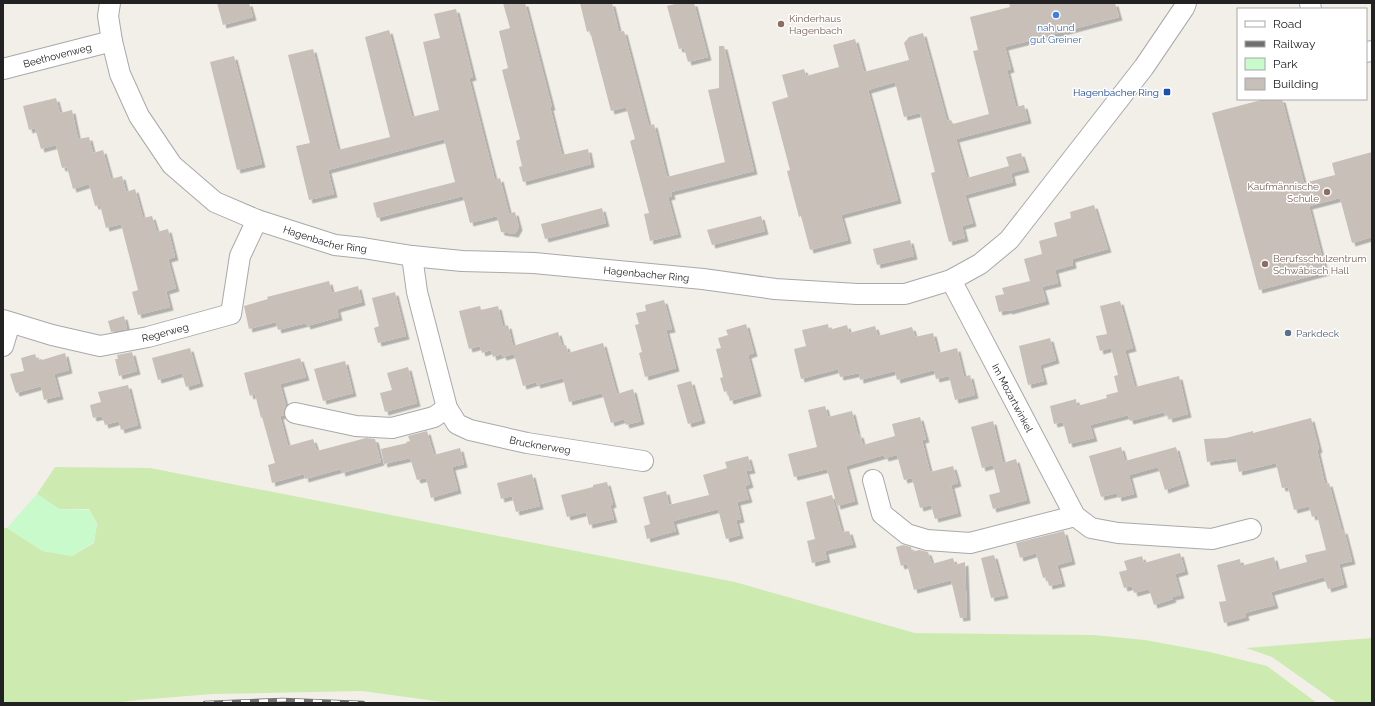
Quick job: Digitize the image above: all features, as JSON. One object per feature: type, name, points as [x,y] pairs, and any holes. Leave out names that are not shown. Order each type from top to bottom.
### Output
[{"type":"street","name":"Hagenbacher Ring","points":[[110,3],[108,16],[120,74],[139,116],[172,165],[215,202],[257,220],[335,245],[412,256],[462,261],[534,263],[703,279],[775,289],[857,294],[905,294],[951,280],[980,264],[1009,240],[1144,67],[1186,3]]},
{"type":"street","name":"Beethovenweg","points":[[3,69],[112,41]]},
{"type":"street","name":"Regerweg","points":[[6,322],[52,335],[100,346],[148,337],[231,314],[240,256],[257,220]]},
{"type":"street","name":"Brucknerweg","points":[[412,256],[417,292],[447,408],[457,424],[470,430],[527,443],[643,461]]},
{"type":"street","name":"Im Mozartwinkel","points":[[951,280],[1075,516],[1091,528],[1126,533],[1212,539],[1251,529]]},
{"type":"street","points":[[3,346],[6,322]]},
{"type":"street","points":[[295,413],[356,426],[392,428],[434,416],[447,408]]},
{"type":"street","points":[[872,480],[882,514],[907,534],[927,540],[970,543],[1075,516]]},
{"type":"green space","points":[[55,467],[150,468],[735,582],[915,633],[1093,635],[1145,640],[1210,652],[1267,666],[1317,703],[450,703],[362,691],[213,694],[115,703],[3,703],[3,528],[7,528],[43,551],[72,556],[94,543],[97,523],[89,509],[59,509],[37,494]]},
{"type":"green space","points":[[37,494],[59,509],[89,510],[97,523],[94,542],[72,556],[43,551],[7,528]]},
{"type":"green space","points":[[1372,638],[1372,703],[1337,703],[1272,657],[1246,648]]},
{"type":"building","points":[[217,3],[249,3],[253,17],[223,25]]},
{"type":"building","points":[[503,3],[525,3],[552,107],[550,107],[562,155],[588,149],[591,164],[523,182],[519,167],[522,166],[516,141],[520,139],[502,70],[508,68],[499,31],[510,28]]},
{"type":"building","points":[[580,3],[612,3],[619,32],[624,31],[649,126],[654,124],[667,177],[725,162],[708,90],[719,88],[719,46],[724,46],[754,171],[671,192],[672,196],[668,197],[678,234],[650,241],[644,214],[649,213],[630,141],[635,139],[626,107],[611,111],[590,31],[587,32]]},
{"type":"building","points":[[679,3],[694,3],[708,57],[688,62],[684,48],[679,49],[667,6]]},
{"type":"building","points":[[1009,3],[1115,3],[1119,17],[1005,47],[1011,69],[1007,70],[1016,107],[1024,105],[1028,120],[956,139],[967,178],[1009,166],[1006,157],[1021,153],[1026,169],[1011,173],[1013,182],[965,195],[973,223],[962,226],[965,238],[949,242],[931,173],[935,172],[920,113],[904,117],[895,82],[868,90],[898,200],[841,215],[848,240],[810,250],[801,216],[799,217],[787,171],[790,170],[772,102],[788,97],[782,75],[804,69],[806,76],[839,67],[833,45],[855,39],[864,72],[909,60],[904,43],[909,37],[923,33],[947,121],[951,120],[953,124],[989,114],[973,51],[978,50],[970,17],[1010,7]]},
{"type":"building","points":[[456,9],[473,77],[469,78],[495,180],[500,178],[509,213],[507,214],[515,212],[519,227],[515,234],[501,232],[497,216],[470,223],[463,196],[377,218],[373,203],[455,182],[444,139],[328,170],[334,194],[309,200],[296,146],[310,143],[288,55],[313,49],[338,150],[390,137],[365,37],[389,30],[412,117],[439,110],[423,42],[440,38],[434,14]]},
{"type":"building","points":[[234,56],[262,164],[237,170],[210,62]]},
{"type":"building","points":[[56,98],[60,113],[72,110],[78,139],[89,137],[93,153],[103,150],[111,179],[122,176],[126,192],[135,189],[143,218],[152,216],[157,232],[168,229],[175,257],[168,259],[176,288],[166,291],[170,307],[138,315],[132,292],[138,290],[121,224],[106,228],[100,205],[95,206],[89,184],[73,189],[67,167],[62,168],[56,145],[41,149],[35,128],[29,130],[23,106]]},
{"type":"building","points":[[1261,100],[1282,100],[1304,183],[1335,175],[1332,163],[1372,152],[1372,237],[1352,243],[1340,198],[1309,206],[1326,272],[1259,290],[1212,113]]},
{"type":"building","points":[[1094,205],[1108,249],[1072,259],[1073,265],[1055,270],[1058,283],[1042,287],[1046,301],[1009,311],[999,312],[995,296],[1004,294],[1002,288],[1030,281],[1024,259],[1042,254],[1039,241],[1057,236],[1054,223],[1071,218],[1070,212]]},
{"type":"building","points":[[602,208],[606,223],[545,239],[541,224]]},
{"type":"building","points":[[761,216],[765,231],[712,245],[707,230]]},
{"type":"building","points":[[910,240],[914,256],[877,265],[873,249]]},
{"type":"building","points":[[329,281],[332,293],[358,286],[362,302],[337,309],[339,317],[307,326],[306,323],[278,330],[276,322],[249,329],[244,306],[268,299],[267,297]]},
{"type":"building","points":[[395,292],[406,336],[378,343],[374,328],[379,326],[372,298]]},
{"type":"building","points":[[664,300],[672,329],[666,330],[676,368],[645,377],[639,353],[642,352],[635,325],[639,324],[636,313],[646,311],[645,305]]},
{"type":"building","points":[[1120,301],[1133,348],[1125,350],[1135,387],[1179,376],[1188,414],[1169,419],[1168,415],[1165,416],[1164,412],[1130,421],[1128,415],[1090,425],[1094,438],[1069,444],[1063,422],[1054,424],[1050,406],[1076,399],[1077,406],[1107,398],[1106,395],[1118,392],[1114,376],[1118,375],[1111,348],[1100,351],[1096,336],[1107,334],[1100,306]]},
{"type":"building","points":[[480,306],[481,310],[498,306],[503,327],[508,325],[513,346],[558,332],[562,346],[566,345],[568,353],[603,343],[617,394],[633,389],[641,421],[626,425],[624,419],[611,423],[602,393],[569,402],[563,378],[537,385],[536,382],[523,386],[514,354],[503,357],[502,354],[493,357],[491,350],[482,353],[480,346],[469,349],[459,311]]},
{"type":"building","points":[[124,316],[127,329],[111,332],[108,321]]},
{"type":"building","points":[[746,324],[754,353],[748,355],[758,393],[730,401],[727,391],[724,392],[720,378],[723,377],[716,349],[721,348],[718,338],[728,335],[726,330]]},
{"type":"building","points":[[828,324],[829,330],[847,325],[849,333],[875,326],[878,336],[912,327],[915,337],[933,333],[938,353],[957,348],[964,377],[970,375],[975,395],[955,400],[949,376],[936,379],[934,370],[897,380],[895,371],[860,380],[859,373],[840,377],[838,369],[801,379],[794,349],[806,346],[802,330]]},
{"type":"building","points":[[1050,338],[1056,360],[1040,365],[1044,381],[1028,385],[1019,346]]},
{"type":"building","points":[[190,348],[200,383],[186,387],[182,373],[158,380],[152,358]]},
{"type":"building","points":[[132,352],[137,371],[119,376],[115,359],[118,359],[117,355]]},
{"type":"building","points":[[65,353],[69,370],[54,374],[60,396],[44,400],[41,386],[16,393],[10,374],[24,371],[21,358],[35,354],[37,360],[42,360]]},
{"type":"building","points":[[300,358],[306,377],[280,384],[286,406],[284,415],[280,416],[288,446],[313,439],[317,451],[366,438],[375,439],[381,462],[342,473],[341,469],[305,479],[304,474],[272,483],[268,465],[275,463],[255,394],[250,396],[244,373]]},
{"type":"building","points":[[345,361],[353,393],[323,401],[314,369]]},
{"type":"building","points":[[408,367],[417,403],[385,412],[380,393],[392,390],[387,373]]},
{"type":"building","points":[[691,381],[702,420],[688,424],[677,385]]},
{"type":"building","points":[[128,385],[138,425],[121,430],[119,421],[105,425],[102,416],[93,418],[90,405],[101,402],[98,392]]},
{"type":"building","points":[[825,406],[828,417],[852,411],[858,435],[860,434],[863,445],[895,436],[892,424],[920,417],[926,439],[922,440],[930,472],[953,466],[958,483],[951,485],[958,513],[935,519],[931,505],[920,508],[912,478],[904,480],[897,455],[885,458],[884,455],[846,466],[855,501],[837,506],[827,469],[794,477],[788,454],[817,447],[808,410]]},
{"type":"building","points":[[1311,418],[1319,449],[1317,450],[1325,484],[1329,483],[1352,561],[1339,564],[1344,584],[1328,589],[1324,577],[1271,592],[1275,605],[1245,613],[1246,617],[1224,623],[1219,602],[1226,601],[1217,565],[1240,559],[1241,566],[1274,557],[1277,570],[1307,562],[1305,555],[1326,550],[1317,515],[1312,517],[1309,506],[1294,510],[1288,487],[1282,488],[1276,463],[1239,472],[1236,458],[1207,462],[1204,439],[1226,438],[1253,431],[1253,433]]},
{"type":"building","points":[[993,421],[1003,463],[1016,459],[1027,500],[993,509],[989,495],[1000,492],[993,465],[982,468],[971,427]]},
{"type":"building","points":[[427,431],[434,455],[460,448],[464,464],[452,467],[458,490],[431,498],[426,478],[417,480],[410,458],[384,464],[381,449],[407,443],[406,442],[410,441],[408,436]]},
{"type":"building","points":[[1121,447],[1125,461],[1176,447],[1186,483],[1165,490],[1158,467],[1129,475],[1134,494],[1118,498],[1117,493],[1101,497],[1089,456]]},
{"type":"building","points":[[748,456],[752,470],[746,471],[750,484],[745,486],[749,499],[737,502],[741,519],[736,520],[740,535],[726,539],[718,509],[673,521],[676,531],[647,539],[644,526],[650,524],[643,497],[666,491],[669,505],[709,495],[703,475],[727,468],[725,462]]},
{"type":"building","points":[[532,474],[540,506],[516,512],[512,496],[501,499],[497,483]]},
{"type":"building","points":[[607,482],[613,504],[610,505],[614,519],[589,525],[586,512],[567,517],[561,495]]},
{"type":"building","points":[[832,495],[842,532],[849,531],[853,544],[825,551],[827,559],[812,563],[807,541],[815,539],[806,502]]},
{"type":"building","points":[[1064,531],[1072,561],[1057,565],[1062,583],[1049,586],[1047,577],[1043,578],[1036,553],[1020,558],[1016,543]]},
{"type":"building","points":[[903,545],[911,547],[912,552],[919,550],[928,552],[932,564],[953,558],[955,565],[965,562],[967,617],[960,618],[951,580],[914,590],[907,564],[901,566],[896,547]]},
{"type":"building","points":[[1180,553],[1185,571],[1175,574],[1181,595],[1172,597],[1173,599],[1154,605],[1149,589],[1134,593],[1132,586],[1124,588],[1119,572],[1127,570],[1124,561],[1142,556],[1144,563]]},
{"type":"building","points":[[994,555],[1005,595],[991,598],[981,558]]},
{"type":"railway","points":[[205,703],[283,700],[363,703]]},
{"type":"place","name":"nah und gut Greiner","points":[[1056,15]]},
{"type":"place","name":"Kinderhaus Hagenbach","points":[[781,24]]},
{"type":"place","name":"Hagenbacher Ring","points":[[1167,92]]},
{"type":"place","name":"Kaufmännische Schule","points":[[1327,192]]},
{"type":"place","name":"Berufsschulzentrum Schwäbisch Hall","points":[[1265,264]]},
{"type":"place","name":"Parkdeck","points":[[1288,333]]}]
